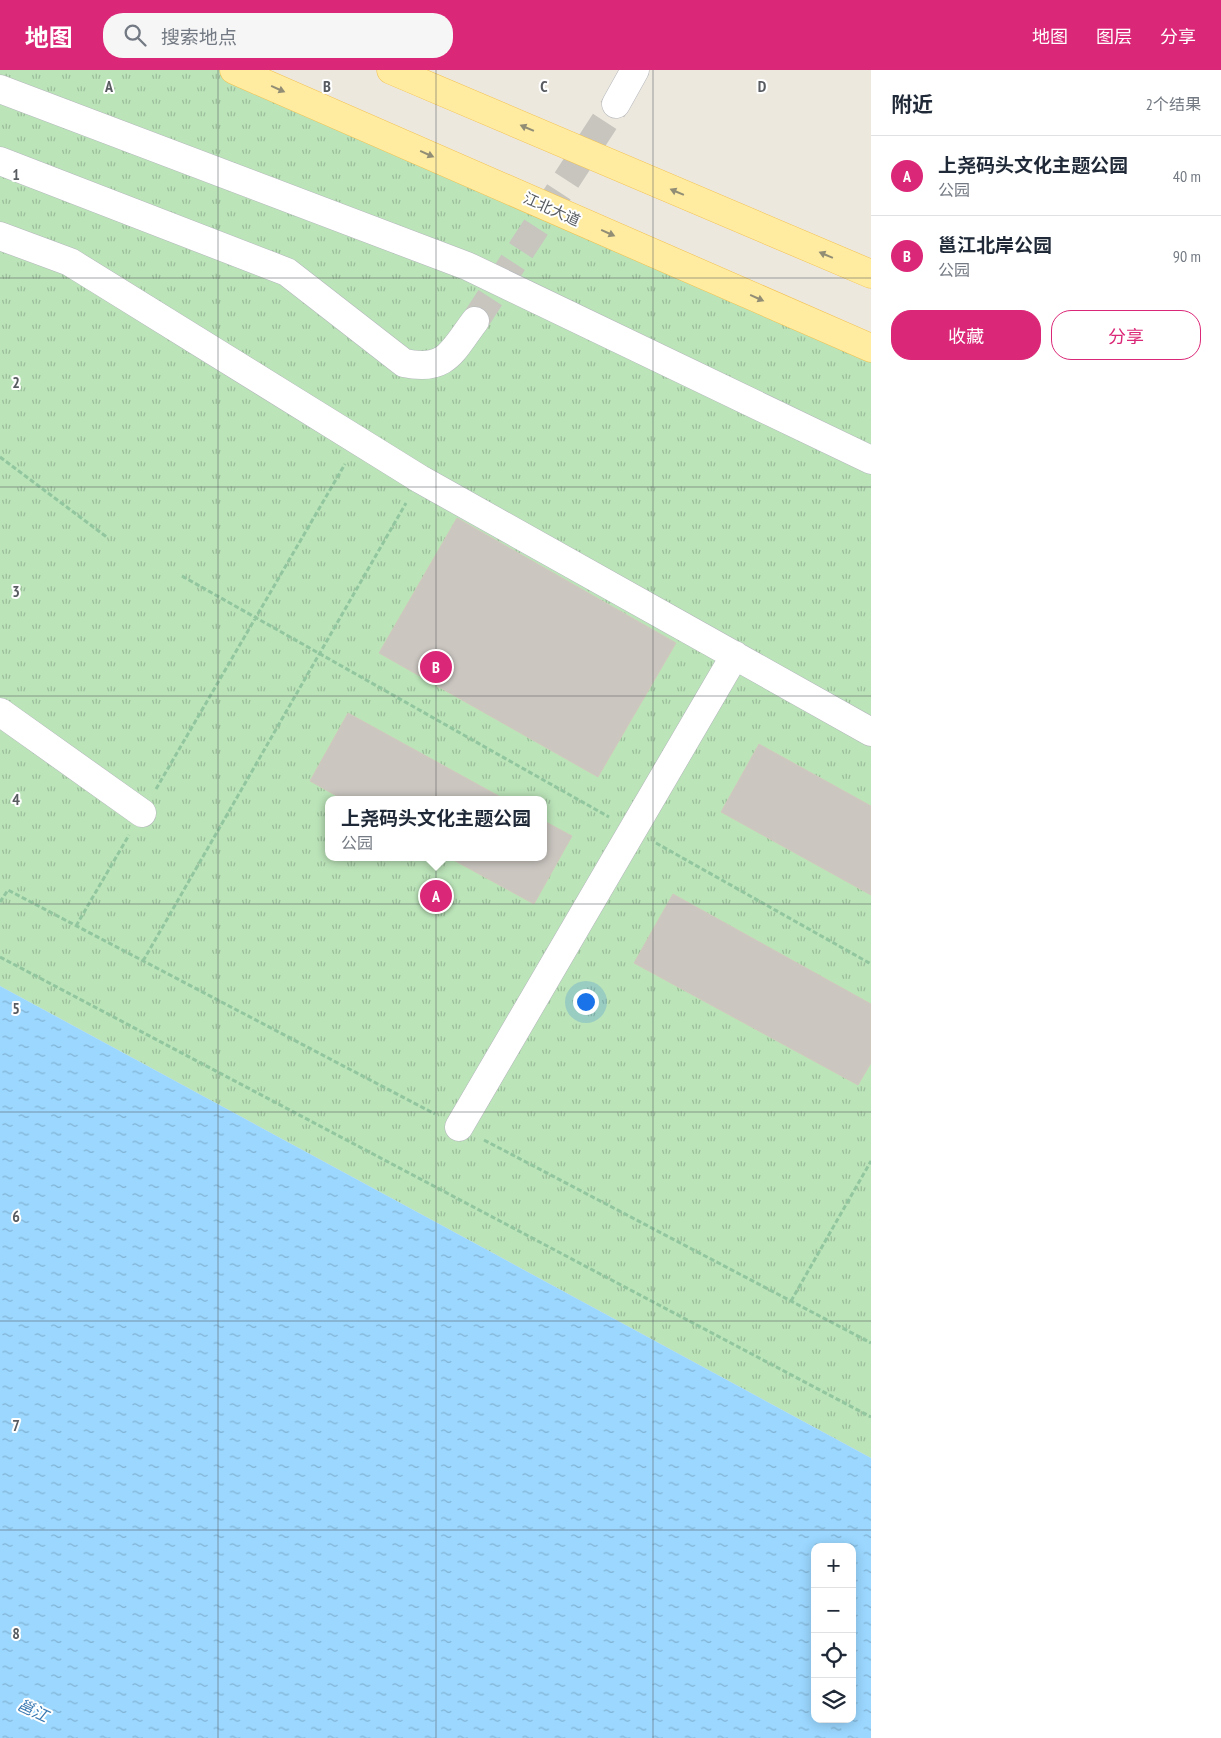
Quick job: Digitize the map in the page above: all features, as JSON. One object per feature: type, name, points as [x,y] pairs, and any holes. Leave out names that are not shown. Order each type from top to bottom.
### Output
[{"type":"main road","name":"江北大道","points":[[234,70],[871,348]]},
{"type":"main road","points":[[391,70],[871,274]]},
{"type":"street","points":[[616,104],[635,70]]},
{"type":"street","points":[[0,89],[467,266],[871,460]]},
{"type":"street","points":[[0,161],[287,272],[404,363],[420,366],[435,365],[447,358],[475,321]]},
{"type":"street","points":[[0,236],[70,262],[420,479],[871,732]]},
{"type":"street","points":[[459,1127],[734,655]]},
{"type":"street","points":[[0,712],[142,813]]},
{"type":"path","points":[[76,926],[358,442]]},
{"type":"path","points":[[0,457],[108,538]]},
{"type":"path","points":[[143,961],[420,479]]},
{"type":"path","points":[[182,576],[871,964]]},
{"type":"path","points":[[0,957],[871,1417]]},
{"type":"path","points":[[791,1301],[871,1160]]},
{"type":"green space","points":[[0,70],[234,70],[871,348],[871,1458],[0,986]]},
{"type":"water","name":"邕江","points":[[0,986],[871,1458],[871,1738],[0,1738]]},
{"type":"building","points":[[457,518],[676,643],[598,777],[379,653]]},
{"type":"building","points":[[348,713],[499,796],[337,796],[310,781]]},
{"type":"building","points":[[759,744],[871,806],[871,895],[721,812]]},
{"type":"building","points":[[547,823],[572,836],[534,904],[455,861],[547,861]]},
{"type":"building","points":[[673,894],[871,1004],[871,1063],[858,1085],[634,963]]},
{"type":"tunnel","points":[[475,321],[616,104]]},
{"type":"place","name":"邕江北岸公园","points":[[436,667]]},
{"type":"place","name":"上尧码头文化主题公园","points":[[436,896]]}]
